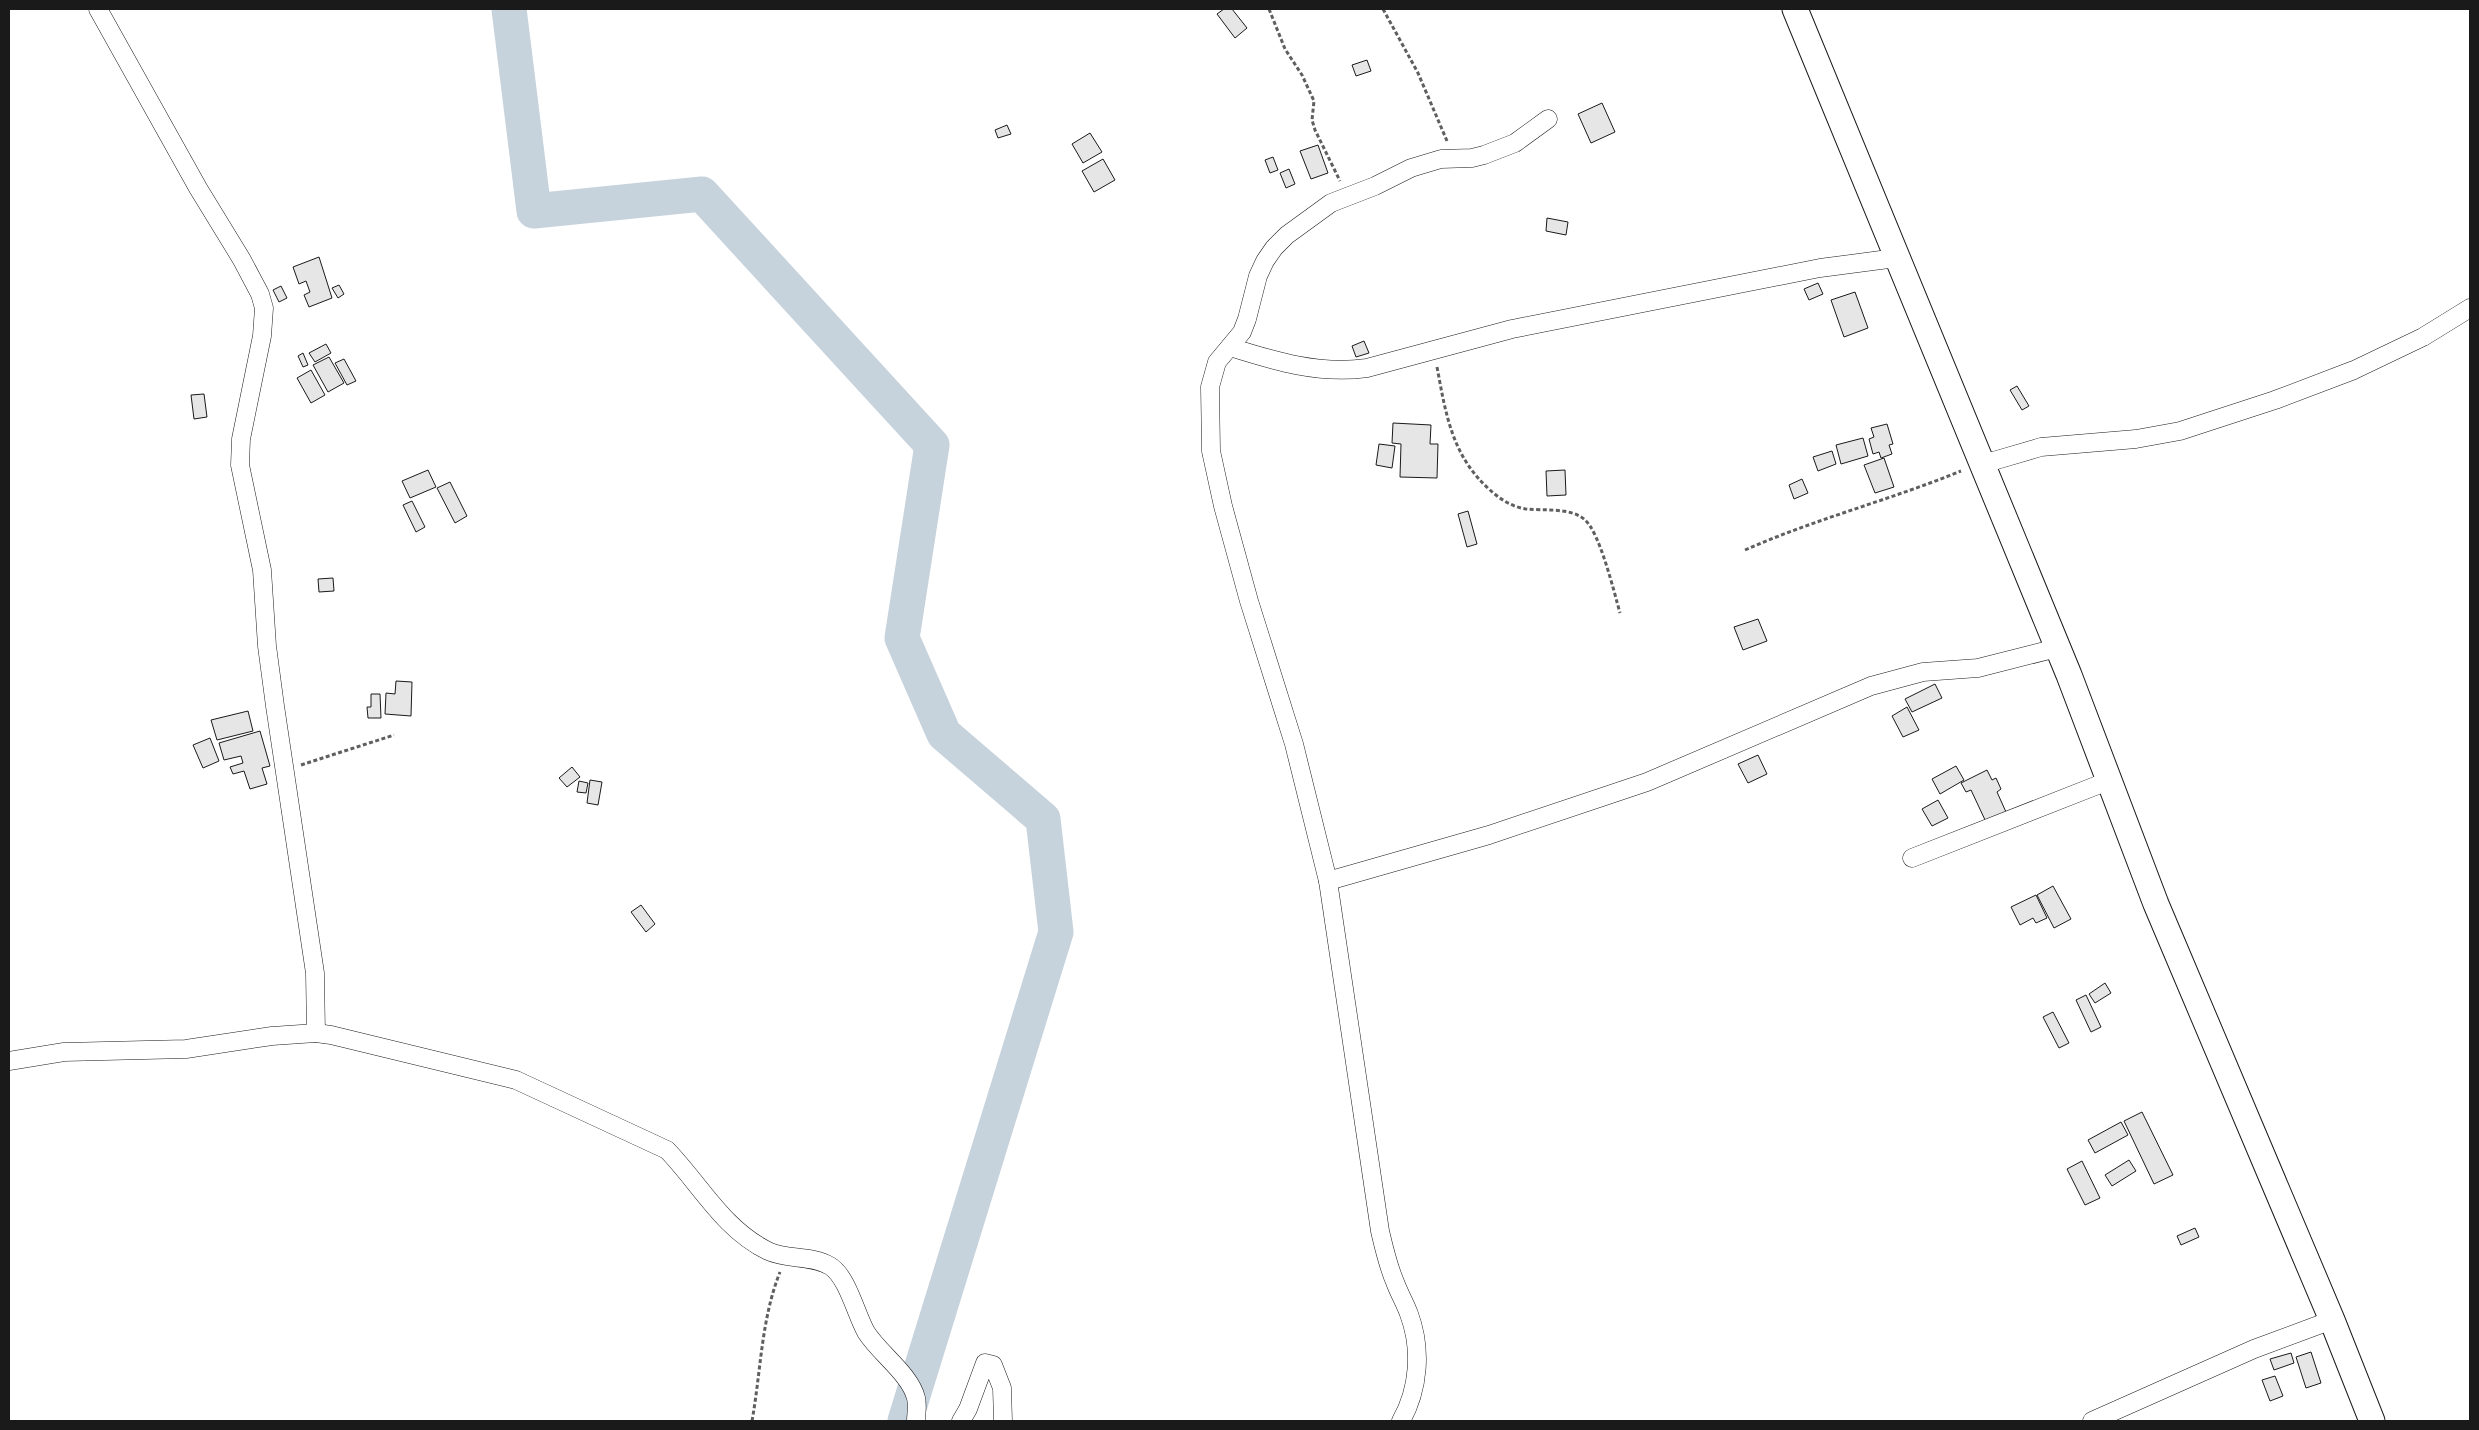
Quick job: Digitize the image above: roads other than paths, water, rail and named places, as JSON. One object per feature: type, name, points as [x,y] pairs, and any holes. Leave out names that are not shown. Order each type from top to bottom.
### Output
[{"type":"main road","points":[[1794,13],[1983,464],[2057,648],[2156,904],[2332,1320],[2372,1421]]},
{"type":"street","points":[[98,9],[260,294],[264,308],[262,336],[241,440],[240,465],[262,570],[267,646],[315,973],[316,1034]]},
{"type":"street","points":[[1401,1421],[1412,1400],[1416,1380],[1415,1333],[1386,1258],[1380,1231],[1328,882],[1294,744],[1237,558],[1211,451],[1210,387],[1216,362],[1230,347],[1244,326],[1258,276],[1274,248],[1317,212],[1426,162],[1451,158],[1472,158],[1501,148],[1515,142],[1548,119]]},
{"type":"street","points":[[1230,347],[1270,360],[1333,371],[1367,368],[1512,329],[1820,268],[1896,258]]},
{"type":"street","points":[[1983,464],[2041,447],[2136,439],[2188,429],[2276,400],[2354,370],[2423,337],[2470,308]]},
{"type":"street","points":[[1328,882],[1480,837],[1647,782],[1741,743],[1845,696],[1889,680],[1938,670],[1978,668],[2057,648]]},
{"type":"street","points":[[1912,858],[2108,781]]},
{"type":"street","points":[[9,1061],[64,1052],[186,1049],[272,1036],[316,1034],[332,1035],[516,1080],[645,1138],[667,1150],[684,1168],[719,1214],[765,1249],[786,1257],[817,1261],[830,1265],[838,1272],[866,1332],[912,1391],[916,1421]]},
{"type":"street","points":[[2092,1421],[2254,1349],[2332,1320]]},
{"type":"street","points":[[961,1421],[968,1409],[985,1362],[993,1364],[1002,1388],[1003,1421]]},
{"type":"waterway","points":[[509,9],[534,211],[702,194],[932,445],[902,638],[944,734],[1043,819],[1056,932],[905,1421]]}]
